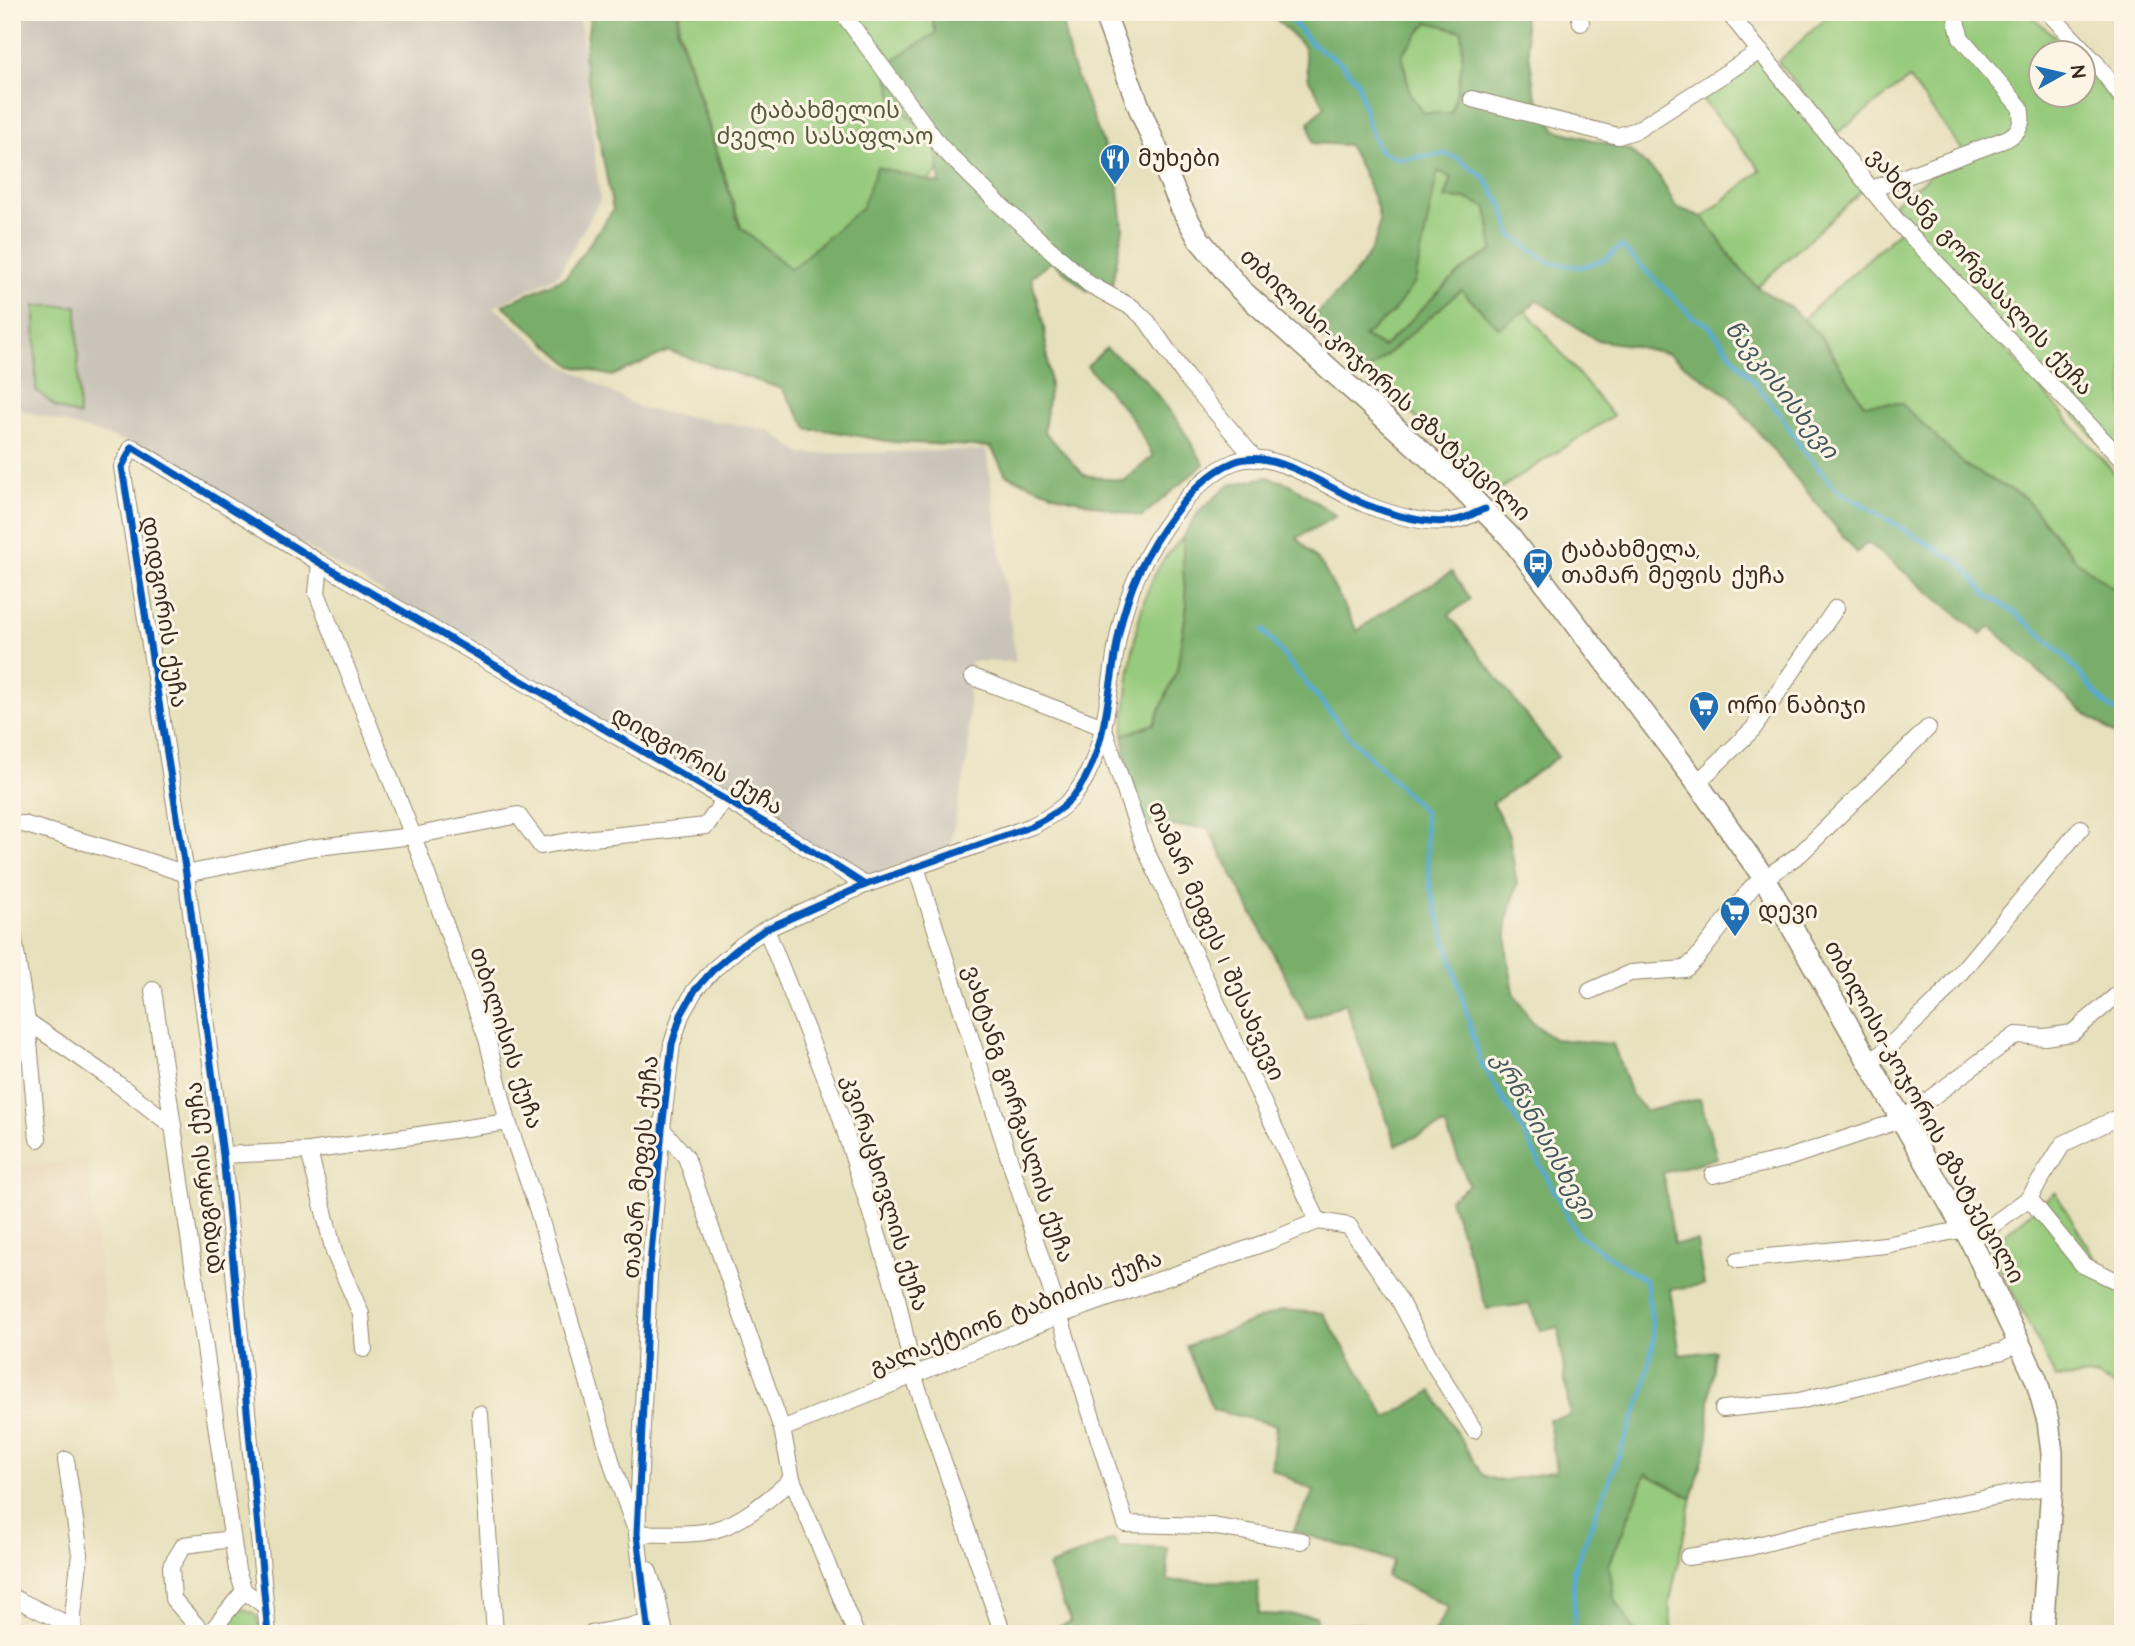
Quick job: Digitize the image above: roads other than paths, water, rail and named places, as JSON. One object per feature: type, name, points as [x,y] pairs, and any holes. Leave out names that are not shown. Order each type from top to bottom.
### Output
[{"type":"main road","name":"თბილისი-კოჯორის გზატკეცილი","points":[[1104,12],[1139,107],[1181,207],[1199,239],[1241,290],[1485,509],[1535,569],[1698,783],[1763,878],[1968,1235],[2036,1379],[2048,1421],[2052,1486],[2039,1633]]},
{"type":"street","points":[[842,12],[940,146],[1079,276],[1133,308],[1147,321],[1186,377],[1255,459],[1271,461],[1367,505],[1404,516],[1438,521],[1459,519],[1485,509]]},
{"type":"street","name":"ვახტანგ გორგასალის ქუჩა","points":[[1728,12],[1898,222],[2123,461]]},
{"type":"street","points":[[1872,189],[2006,139],[2021,127],[2020,107],[1961,38],[1958,17],[1942,12]]},
{"type":"street","points":[[2048,12],[2097,64],[2123,99]]},
{"type":"street","points":[[1472,99],[1618,136],[1637,130],[1760,51]]},
{"type":"street","name":"დიდგორის ქუჩა","points":[[268,1634],[223,1155],[186,874],[122,467],[132,447],[320,563],[725,799],[865,886]]},
{"type":"street","name":"თამარ მეფეს ქუჩა","points":[[648,1628],[637,1534],[649,1277],[672,1044],[681,1015],[695,990],[713,970],[741,945],[766,929],[865,886],[1032,826],[1052,816],[1071,799],[1083,781],[1103,727],[1119,631],[1138,571],[1155,538],[1187,497],[1213,473],[1236,461],[1255,459]]},
{"type":"street","name":"თბილისის ქუჩა","points":[[320,563],[317,593],[412,836],[487,1039],[508,1122],[538,1211],[614,1470],[637,1534]]},
{"type":"street","points":[[1698,783],[1753,729],[1836,608]]},
{"type":"street","points":[[973,677],[1103,727]]},
{"type":"street","name":"თამარ მეფეს I შესახვევი","points":[[1103,727],[1144,846],[1318,1221]]},
{"type":"street","points":[[1590,991],[1630,973],[1685,969],[1696,959],[1752,887],[1800,854],[1928,729]]},
{"type":"street","points":[[12,825],[23,824],[186,874],[309,848],[412,836],[518,815],[541,846],[573,840],[706,826],[725,799]]},
{"type":"street","points":[[1869,1065],[1936,1002],[2081,828]]},
{"type":"street","name":"ვახტანგ გორგასლის ქუჩა","points":[[916,867],[1126,1524],[1211,1525],[1302,1541]]},
{"type":"street","points":[[12,927],[27,1021],[38,1139]]},
{"type":"street","name":"კვირაცხოვლის ქუჩა","points":[[766,929],[839,1112],[896,1293],[914,1377],[1003,1634]]},
{"type":"street","points":[[153,990],[237,1570],[244,1591],[264,1605]]},
{"type":"street","points":[[1713,1175],[1785,1159],[1901,1120],[2016,1035],[2045,1037],[2072,1033],[2123,990]]},
{"type":"street","points":[[27,1021],[173,1126]]},
{"type":"street","points":[[1738,1261],[1968,1235],[2029,1198],[2063,1144],[2123,1115]]},
{"type":"street","points":[[223,1155],[309,1151],[508,1122]]},
{"type":"street","points":[[662,1129],[686,1157],[782,1429],[792,1479],[856,1634]]},
{"type":"street","points":[[309,1151],[334,1252],[361,1314],[364,1349]]},
{"type":"street","points":[[2029,1198],[2083,1265],[2123,1284]]},
{"type":"street","points":[[1318,1221],[1349,1226],[1398,1298],[1433,1363],[1475,1430]]},
{"type":"street","name":"გალაქტიონ ტაბიძის ქუჩა","points":[[782,1429],[1058,1316],[1270,1241],[1318,1221]]},
{"type":"street","points":[[1723,1409],[1799,1401],[2003,1351],[2020,1341]]},
{"type":"street","points":[[480,1414],[495,1634]]},
{"type":"street","points":[[12,1597],[74,1631],[80,1554],[66,1460]]},
{"type":"street","points":[[665,1634],[657,1596],[637,1534],[712,1531],[734,1522],[792,1479]]},
{"type":"street","points":[[1688,1557],[2052,1486]]},
{"type":"street","points":[[232,1539],[184,1545],[171,1566],[173,1599],[207,1634],[244,1591]]},
{"type":"street","points":[[590,1634],[648,1628]]},
{"type":"waterway","name":"წავკისისხევი","points":[[1284,12],[1313,45],[1340,62],[1358,82],[1368,125],[1379,150],[1398,159],[1446,154],[1457,158],[1484,177],[1503,207],[1511,235],[1551,263],[1582,267],[1606,259],[1621,246],[1692,316],[1708,325],[1780,414],[1802,449],[1836,489],[1962,564],[1987,595],[2017,614],[2064,655],[2105,704],[2123,716]]},
{"type":"waterway","name":"კრწანისისხევი","points":[[1263,630],[1349,736],[1424,811],[1430,887],[1481,1063],[1523,1131],[1577,1235],[1646,1281],[1654,1337],[1644,1391],[1573,1572],[1575,1634]]},
{"type":"place","name":"მუხები","points":[[1115,186]]},
{"type":"place","name":"ტაბახმელა, თამარ მეფის ქუჩა","points":[[1538,590]]},
{"type":"place","name":"ორი ნაბიჯი","points":[[1704,733]]},
{"type":"place","name":"დევი","points":[[1735,938]]},
{"type":"park label","name":"ტაბახმელის ძველი სასაფლაო","points":[[825,124]]}]
